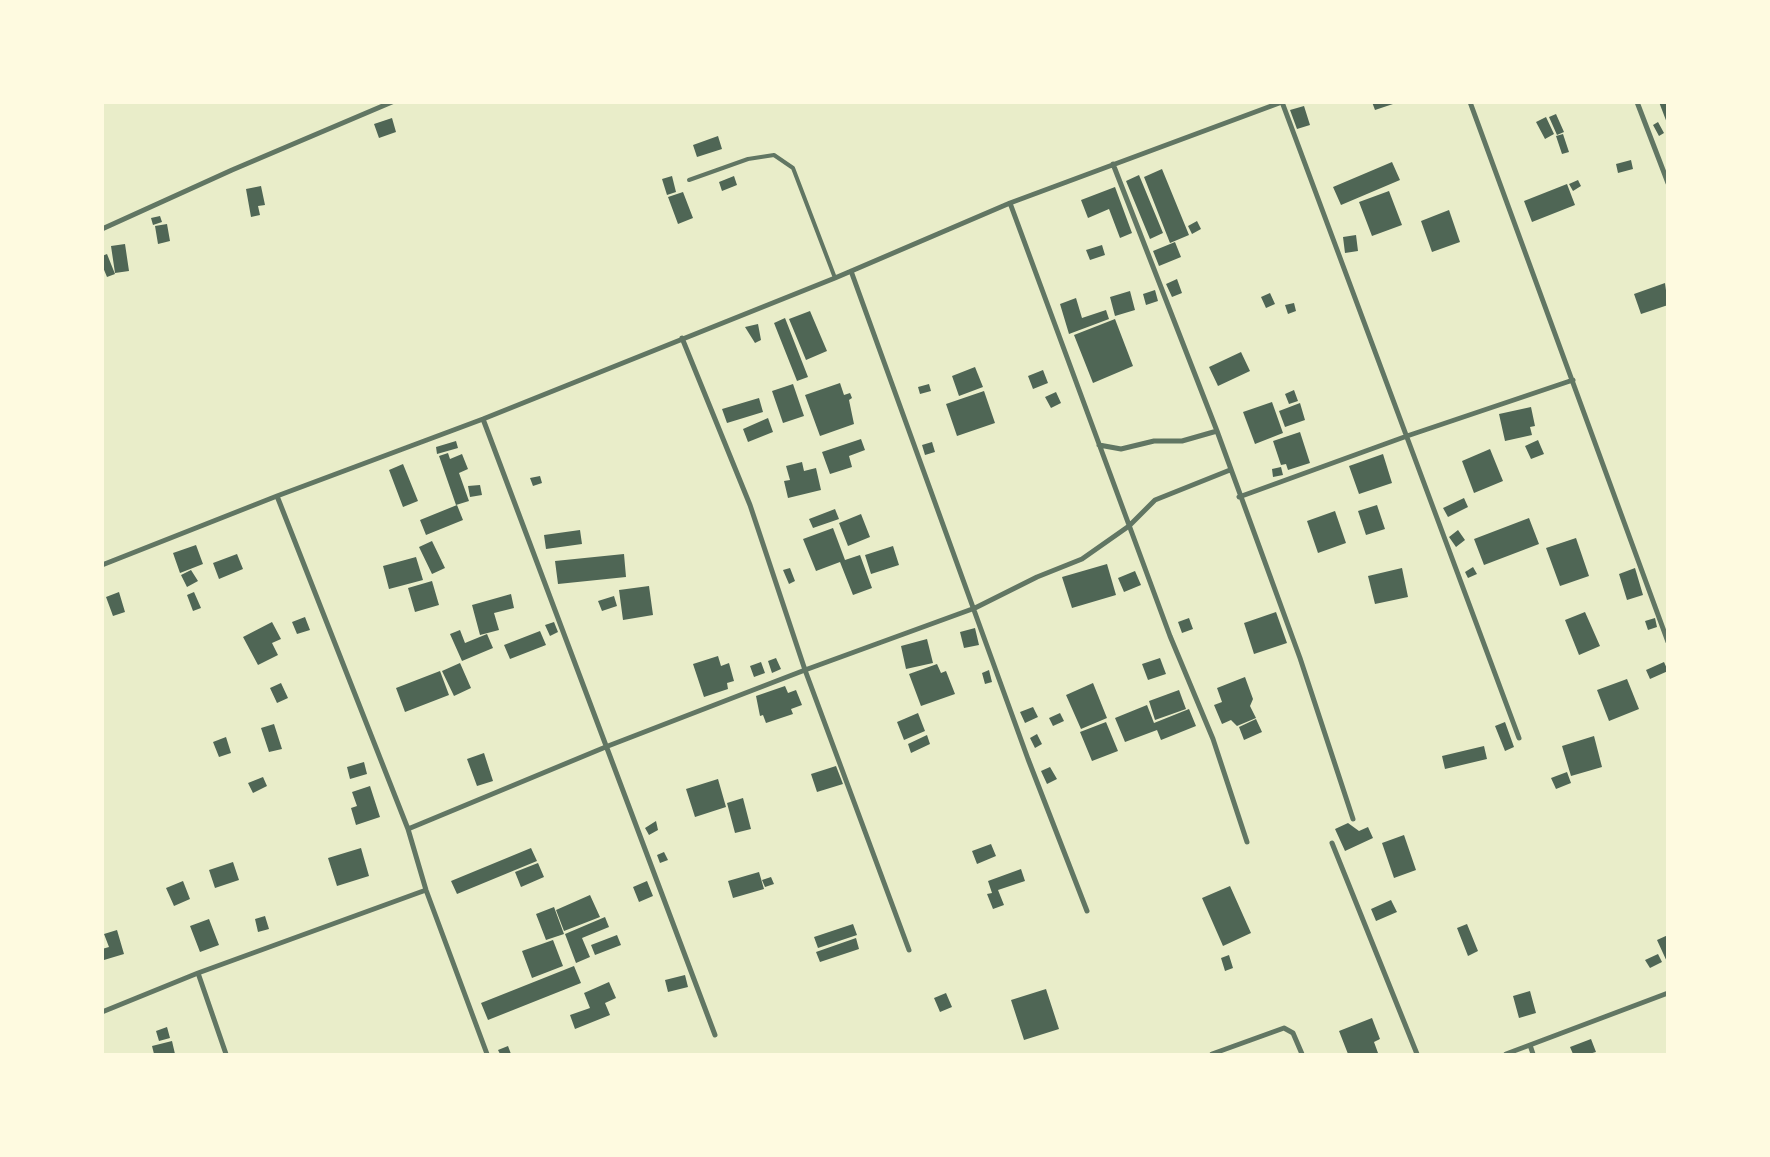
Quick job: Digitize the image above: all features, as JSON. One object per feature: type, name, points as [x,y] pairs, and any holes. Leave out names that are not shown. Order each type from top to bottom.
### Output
[{"type":"street","points":[[102,229],[232,170],[392,102]]},
{"type":"street","points":[[102,565],[277,496],[483,419],[835,278],[1010,204],[1282,102],[1519,738]]},
{"type":"street","points":[[1470,102],[1668,642]]},
{"type":"street","points":[[1637,102],[1668,183]]},
{"type":"street","points":[[1113,164],[1217,431],[1239,497],[1300,658],[1353,819]]},
{"type":"street","points":[[1010,204],[1170,636],[1213,739],[1247,842]]},
{"type":"street","points":[[851,271],[975,608],[1028,759],[1087,911]]},
{"type":"street","points":[[682,338],[750,505],[806,670],[909,950]]},
{"type":"street","points":[[1239,497],[1407,436],[1573,380]]},
{"type":"street","points":[[483,419],[608,746],[715,1035]]},
{"type":"street","points":[[1100,445],[1121,449],[1154,441],[1182,441],[1217,431]]},
{"type":"street","points":[[408,829],[608,746],[975,608],[1037,577],[1082,559],[1129,526],[1155,500],[1230,470]]},
{"type":"street","points":[[277,496],[408,829],[426,890],[487,1054]]},
{"type":"street","points":[[1332,843],[1417,1054]]},
{"type":"street","points":[[102,1012],[198,973],[426,890]]},
{"type":"street","points":[[198,973],[226,1054]]},
{"type":"street","points":[[1506,1054],[1668,993]]},
{"type":"street","points":[[1212,1054],[1284,1028],[1293,1032],[1302,1054]]},
{"type":"street","points":[[1530,1045],[1533,1054]]},
{"type":"lane","points":[[689,180],[748,159],[774,155],[794,168],[835,278]]},
{"type":"building","points":[[1372,102],[1396,102],[1396,103],[1375,110]]},
{"type":"building","points":[[1659,102],[1668,102],[1668,123],[1667,123]]},
{"type":"building","points":[[1304,106],[1310,125],[1297,129],[1290,110]]},
{"type":"building","points":[[1556,114],[1564,132],[1557,135],[1549,117]]},
{"type":"building","points":[[1546,117],[1554,134],[1545,139],[1536,122]]},
{"type":"building","points":[[392,118],[396,132],[379,138],[374,124]]},
{"type":"building","points":[[1658,122],[1664,133],[1659,136],[1653,125]]},
{"type":"building","points":[[1563,134],[1569,152],[1562,154],[1556,136]]},
{"type":"building","points":[[718,136],[722,149],[697,157],[693,145]]},
{"type":"building","points":[[1631,160],[1633,169],[1618,173],[1616,164]]},
{"type":"building","points":[[1392,162],[1400,180],[1341,205],[1333,187]]},
{"type":"building","points":[[1162,169],[1189,235],[1170,243],[1144,177]]},
{"type":"building","points":[[1139,175],[1163,233],[1150,239],[1126,181]]},
{"type":"building","points":[[672,176],[676,192],[667,195],[662,179]]},
{"type":"building","points":[[734,176],[737,185],[722,191],[719,182]]},
{"type":"building","points":[[1578,180],[1581,186],[1573,191],[1569,184]]},
{"type":"building","points":[[1567,184],[1575,205],[1532,222],[1524,201]]},
{"type":"building","points":[[261,186],[265,205],[258,206],[260,215],[251,217],[246,189]]},
{"type":"building","points":[[1115,187],[1132,233],[1120,238],[1109,209],[1088,218],[1081,200]]},
{"type":"building","points":[[1389,191],[1402,225],[1372,236],[1359,202]]},
{"type":"building","points":[[683,192],[693,218],[678,224],[668,197]]},
{"type":"building","points":[[1449,210],[1460,242],[1432,252],[1421,221]]},
{"type":"building","points":[[160,216],[162,222],[153,225],[151,218]]},
{"type":"building","points":[[1197,221],[1201,229],[1192,234],[1188,226]]},
{"type":"building","points":[[167,224],[170,241],[158,244],[155,226]]},
{"type":"building","points":[[1356,235],[1358,251],[1345,253],[1343,237]]},
{"type":"building","points":[[1175,242],[1181,257],[1159,266],[1153,251]]},
{"type":"building","points":[[125,244],[129,271],[115,273],[111,246]]},
{"type":"building","points":[[1102,245],[1105,255],[1090,260],[1086,250]]},
{"type":"building","points":[[107,254],[115,274],[107,277],[102,265],[102,256]]},
{"type":"building","points":[[1177,279],[1182,293],[1172,297],[1166,284]]},
{"type":"building","points":[[1665,283],[1668,305],[1641,314],[1634,294]]},
{"type":"building","points":[[1155,290],[1158,301],[1146,305],[1143,294]]},
{"type":"building","points":[[1130,291],[1135,310],[1115,316],[1110,297]]},
{"type":"building","points":[[1270,293],[1275,304],[1266,308],[1261,297]]},
{"type":"building","points":[[1076,298],[1082,318],[1106,310],[1109,319],[1069,334],[1060,304]]},
{"type":"building","points":[[1294,303],[1296,311],[1288,314],[1285,305]]},
{"type":"building","points":[[810,311],[827,351],[806,360],[789,319]]},
{"type":"building","points":[[785,318],[808,377],[797,381],[774,323]]},
{"type":"building","points":[[1115,319],[1133,366],[1093,383],[1074,335]]},
{"type":"building","points":[[758,324],[761,340],[755,343],[745,327]]},
{"type":"building","points":[[1241,352],[1250,371],[1218,386],[1209,367]]},
{"type":"building","points":[[975,367],[983,387],[959,396],[952,376]]},
{"type":"building","points":[[1043,370],[1048,383],[1033,389],[1028,376]]},
{"type":"building","points":[[840,383],[844,395],[850,393],[852,398],[849,400],[854,424],[820,436],[805,395]]},
{"type":"building","points":[[793,384],[804,416],[783,423],[772,391]]},
{"type":"building","points":[[929,384],[931,391],[920,394],[918,387]]},
{"type":"building","points":[[1294,390],[1298,401],[1289,404],[1285,394]]},
{"type":"building","points":[[984,391],[995,423],[957,436],[946,404]]},
{"type":"building","points":[[1056,392],[1061,403],[1051,408],[1045,397]]},
{"type":"building","points":[[759,398],[763,412],[727,423],[722,409]]},
{"type":"building","points":[[1272,402],[1283,433],[1255,444],[1243,412]]},
{"type":"building","points":[[1300,403],[1305,420],[1285,427],[1279,411]]},
{"type":"building","points":[[1531,407],[1535,426],[1530,427],[1532,435],[1505,441],[1499,414]]},
{"type":"building","points":[[768,418],[773,432],[748,442],[743,429]]},
{"type":"building","points":[[1300,432],[1310,463],[1288,470],[1286,464],[1281,465],[1273,441]]},
{"type":"building","points":[[861,439],[865,450],[849,456],[852,467],[830,474],[822,452]]},
{"type":"building","points":[[1538,440],[1544,454],[1531,459],[1525,446]]},
{"type":"building","points":[[456,441],[458,448],[437,454],[436,447]]},
{"type":"building","points":[[932,442],[935,452],[925,455],[922,445]]},
{"type":"building","points":[[1490,449],[1503,481],[1474,493],[1462,461]]},
{"type":"building","points":[[448,453],[450,459],[462,454],[468,469],[459,473],[469,501],[456,505],[439,456]]},
{"type":"building","points":[[1383,454],[1392,483],[1359,494],[1349,466]]},
{"type":"building","points":[[802,462],[804,471],[816,468],[821,490],[788,498],[784,481],[790,480],[786,466]]},
{"type":"building","points":[[403,464],[418,501],[403,507],[389,470]]},
{"type":"building","points":[[1281,467],[1283,475],[1273,477],[1272,469]]},
{"type":"building","points":[[540,476],[542,483],[533,486],[530,478]]},
{"type":"building","points":[[480,485],[482,495],[470,497],[468,486]]},
{"type":"building","points":[[1464,498],[1468,507],[1448,517],[1443,508]]},
{"type":"building","points":[[457,505],[463,520],[426,535],[420,520]]},
{"type":"building","points":[[1377,505],[1385,529],[1366,535],[1358,511]]},
{"type":"building","points":[[835,509],[839,519],[813,528],[809,519]]},
{"type":"building","points":[[1335,511],[1346,543],[1318,553],[1307,521]]},
{"type":"building","points":[[861,514],[870,537],[848,546],[839,523]]},
{"type":"building","points":[[1529,518],[1539,544],[1484,565],[1474,539]]},
{"type":"building","points":[[833,528],[845,560],[860,555],[872,588],[853,595],[840,562],[816,571],[803,539]]},
{"type":"building","points":[[580,530],[582,544],[546,549],[544,535]]},
{"type":"building","points":[[1458,530],[1465,540],[1456,547],[1449,537]]},
{"type":"building","points":[[1576,538],[1589,576],[1560,586],[1546,548]]},
{"type":"building","points":[[432,541],[445,568],[432,574],[419,547]]},
{"type":"building","points":[[196,545],[203,564],[180,573],[173,553]]},
{"type":"building","points":[[893,546],[899,565],[871,574],[865,555]]},
{"type":"building","points":[[237,554],[243,569],[219,579],[213,563]]},
{"type":"building","points":[[624,554],[626,577],[558,584],[555,561]]},
{"type":"building","points":[[416,557],[423,580],[389,589],[383,566]]},
{"type":"building","points":[[1107,564],[1116,595],[1072,608],[1062,577]]},
{"type":"building","points":[[1473,567],[1477,574],[1468,578],[1465,572]]},
{"type":"building","points":[[790,568],[795,581],[789,584],[783,570]]},
{"type":"building","points":[[1402,568],[1408,597],[1375,604],[1368,576]]},
{"type":"building","points":[[1635,568],[1643,595],[1627,600],[1619,574]]},
{"type":"building","points":[[191,570],[198,581],[187,587],[181,575]]},
{"type":"building","points":[[1135,571],[1141,585],[1124,592],[1118,578]]},
{"type":"building","points":[[432,581],[439,605],[415,612],[408,588]]},
{"type":"building","points":[[649,586],[653,615],[623,620],[619,590]]},
{"type":"building","points":[[119,592],[125,612],[113,616],[106,597]]},
{"type":"building","points":[[194,592],[201,608],[193,611],[187,595]]},
{"type":"building","points":[[511,594],[514,608],[494,613],[499,630],[480,635],[472,605]]},
{"type":"building","points":[[614,596],[617,606],[602,611],[598,601]]},
{"type":"building","points":[[1276,612],[1287,643],[1254,654],[1244,623]]},
{"type":"building","points":[[1585,612],[1600,646],[1579,655],[1565,620]]},
{"type":"building","points":[[305,617],[310,630],[297,634],[292,622]]},
{"type":"building","points":[[1189,618],[1193,629],[1182,633],[1178,622]]},
{"type":"building","points":[[1655,618],[1657,627],[1648,630],[1645,621]]},
{"type":"building","points":[[272,622],[281,639],[272,643],[278,655],[258,665],[243,637]]},
{"type":"building","points":[[554,622],[558,632],[550,636],[545,625]]},
{"type":"building","points":[[975,628],[979,645],[964,648],[960,632]]},
{"type":"building","points":[[460,630],[465,643],[487,634],[493,648],[462,661],[450,634]]},
{"type":"building","points":[[540,631],[546,645],[510,659],[504,645]]},
{"type":"building","points":[[927,639],[933,663],[906,669],[901,646]]},
{"type":"building","points":[[718,656],[721,666],[729,663],[734,681],[727,683],[728,689],[704,697],[693,664]]},
{"type":"building","points":[[776,658],[781,669],[772,673],[768,661]]},
{"type":"building","points":[[1160,658],[1166,674],[1148,680],[1142,664]]},
{"type":"building","points":[[761,662],[765,673],[754,677],[750,666]]},
{"type":"building","points":[[1664,662],[1668,671],[1650,679],[1646,670]]},
{"type":"building","points":[[460,663],[471,688],[454,696],[442,671]]},
{"type":"building","points":[[937,664],[941,673],[946,671],[955,694],[921,706],[909,674]]},
{"type":"building","points":[[989,670],[992,682],[985,684],[982,673]]},
{"type":"building","points":[[440,671],[449,695],[405,712],[396,688]]},
{"type":"building","points":[[1245,677],[1253,699],[1250,706],[1256,718],[1237,726],[1231,720],[1222,724],[1214,705],[1222,702],[1217,688]]},
{"type":"building","points":[[1627,679],[1639,709],[1609,721],[1597,690]]},
{"type":"building","points":[[281,683],[288,698],[277,703],[270,688]]},
{"type":"building","points":[[1093,683],[1107,718],[1081,729],[1066,695]]},
{"type":"building","points":[[785,686],[788,693],[796,690],[802,705],[791,709],[793,714],[766,723],[763,715],[760,716],[756,696]]},
{"type":"building","points":[[1179,690],[1186,709],[1155,720],[1149,701]]},
{"type":"building","points":[[1147,705],[1154,723],[1189,709],[1196,726],[1161,740],[1157,730],[1125,742],[1115,718]]},
{"type":"building","points":[[1033,707],[1038,717],[1025,723],[1020,712]]},
{"type":"building","points":[[918,713],[925,731],[904,740],[897,722]]},
{"type":"building","points":[[1060,713],[1064,721],[1053,726],[1049,718]]},
{"type":"building","points":[[1256,719],[1262,732],[1244,740],[1239,727]]},
{"type":"building","points":[[1106,722],[1118,751],[1092,761],[1080,732]]},
{"type":"building","points":[[1505,722],[1514,747],[1505,751],[1495,726]]},
{"type":"building","points":[[274,724],[282,749],[269,752],[261,728]]},
{"type":"building","points":[[1037,734],[1042,744],[1035,748],[1030,738]]},
{"type":"building","points":[[927,735],[930,744],[911,753],[908,744]]},
{"type":"building","points":[[1594,736],[1602,767],[1571,776],[1562,746]]},
{"type":"building","points":[[226,737],[231,753],[219,757],[213,742]]},
{"type":"building","points":[[1484,746],[1487,759],[1445,769],[1442,756]]},
{"type":"building","points":[[484,753],[493,781],[477,786],[467,759]]},
{"type":"building","points":[[364,762],[367,774],[350,779],[347,767]]},
{"type":"building","points":[[836,766],[843,784],[817,792],[811,774]]},
{"type":"building","points":[[1050,767],[1057,779],[1047,784],[1041,771]]},
{"type":"building","points":[[1567,772],[1571,783],[1556,789],[1551,778]]},
{"type":"building","points":[[263,777],[267,786],[253,793],[248,783]]},
{"type":"building","points":[[718,779],[726,807],[695,817],[686,789]]},
{"type":"building","points":[[370,786],[380,817],[356,825],[351,808],[357,806],[352,792]]},
{"type":"building","points":[[743,798],[751,829],[735,833],[727,803]]},
{"type":"building","points":[[656,821],[658,830],[649,835],[645,828]]},
{"type":"building","points":[[1348,823],[1359,831],[1368,827],[1373,838],[1345,851],[1335,829]]},
{"type":"building","points":[[1404,835],[1416,870],[1394,878],[1382,843]]},
{"type":"building","points":[[991,844],[996,856],[977,864],[972,851]]},
{"type":"building","points":[[361,848],[369,876],[337,886],[328,858]]},
{"type":"building","points":[[531,848],[537,861],[457,894],[451,881]]},
{"type":"building","points":[[664,852],[668,860],[660,863],[657,855]]},
{"type":"building","points":[[233,862],[239,880],[215,888],[209,870]]},
{"type":"building","points":[[538,863],[544,877],[521,887],[515,872]]},
{"type":"building","points":[[1021,869],[1025,881],[998,890],[1004,905],[993,909],[987,894],[992,893],[988,881]]},
{"type":"building","points":[[759,872],[764,889],[733,898],[728,881]]},
{"type":"building","points":[[771,877],[774,884],[765,887],[762,880]]},
{"type":"building","points":[[183,881],[190,899],[174,906],[166,888]]},
{"type":"building","points":[[647,881],[653,896],[639,902],[633,887]]},
{"type":"building","points":[[1230,886],[1251,933],[1223,946],[1202,898]]},
{"type":"building","points":[[590,895],[600,917],[564,931],[556,910]]},
{"type":"building","points":[[1391,900],[1397,912],[1376,921],[1371,909]]},
{"type":"building","points":[[554,907],[564,934],[546,940],[536,914]]},
{"type":"building","points":[[265,916],[269,929],[258,932],[255,919]]},
{"type":"building","points":[[605,917],[609,927],[582,938],[590,957],[576,963],[565,934]]},
{"type":"building","points":[[209,919],[219,945],[200,952],[190,926]]},
{"type":"building","points":[[853,924],[857,935],[818,948],[814,937]]},
{"type":"building","points":[[1467,924],[1478,951],[1468,956],[1457,928]]},
{"type":"building","points":[[117,930],[124,954],[104,960],[102,949],[109,947],[104,934]]},
{"type":"building","points":[[617,935],[621,945],[595,955],[591,945]]},
{"type":"building","points":[[1668,935],[1668,964],[1657,940]]},
{"type":"building","points":[[856,938],[859,949],[820,962],[816,952]]},
{"type":"building","points":[[553,940],[563,966],[532,978],[522,951]]},
{"type":"building","points":[[1658,954],[1662,962],[1650,968],[1645,960]]},
{"type":"building","points":[[1229,955],[1233,968],[1225,971],[1221,958]]},
{"type":"building","points":[[574,966],[581,983],[488,1020],[481,1003]]},
{"type":"building","points":[[685,975],[688,987],[668,992],[665,980]]},
{"type":"building","points":[[609,982],[616,998],[605,1003],[610,1015],[575,1029],[570,1015],[590,1008],[584,993]]},
{"type":"building","points":[[1046,989],[1059,1029],[1024,1040],[1011,1000]]},
{"type":"building","points":[[1530,991],[1536,1013],[1519,1018],[1513,996]]},
{"type":"building","points":[[946,993],[952,1007],[940,1012],[934,998]]},
{"type":"building","points":[[1372,1018],[1380,1039],[1374,1042],[1378,1053],[1348,1054],[1339,1031]]},
{"type":"building","points":[[167,1027],[170,1038],[159,1041],[156,1031]]},
{"type":"building","points":[[1591,1039],[1596,1052],[1573,1054],[1570,1047]]},
{"type":"building","points":[[172,1041],[175,1054],[154,1054],[152,1046]]},
{"type":"building","points":[[508,1046],[511,1054],[500,1054],[498,1050]]}]
